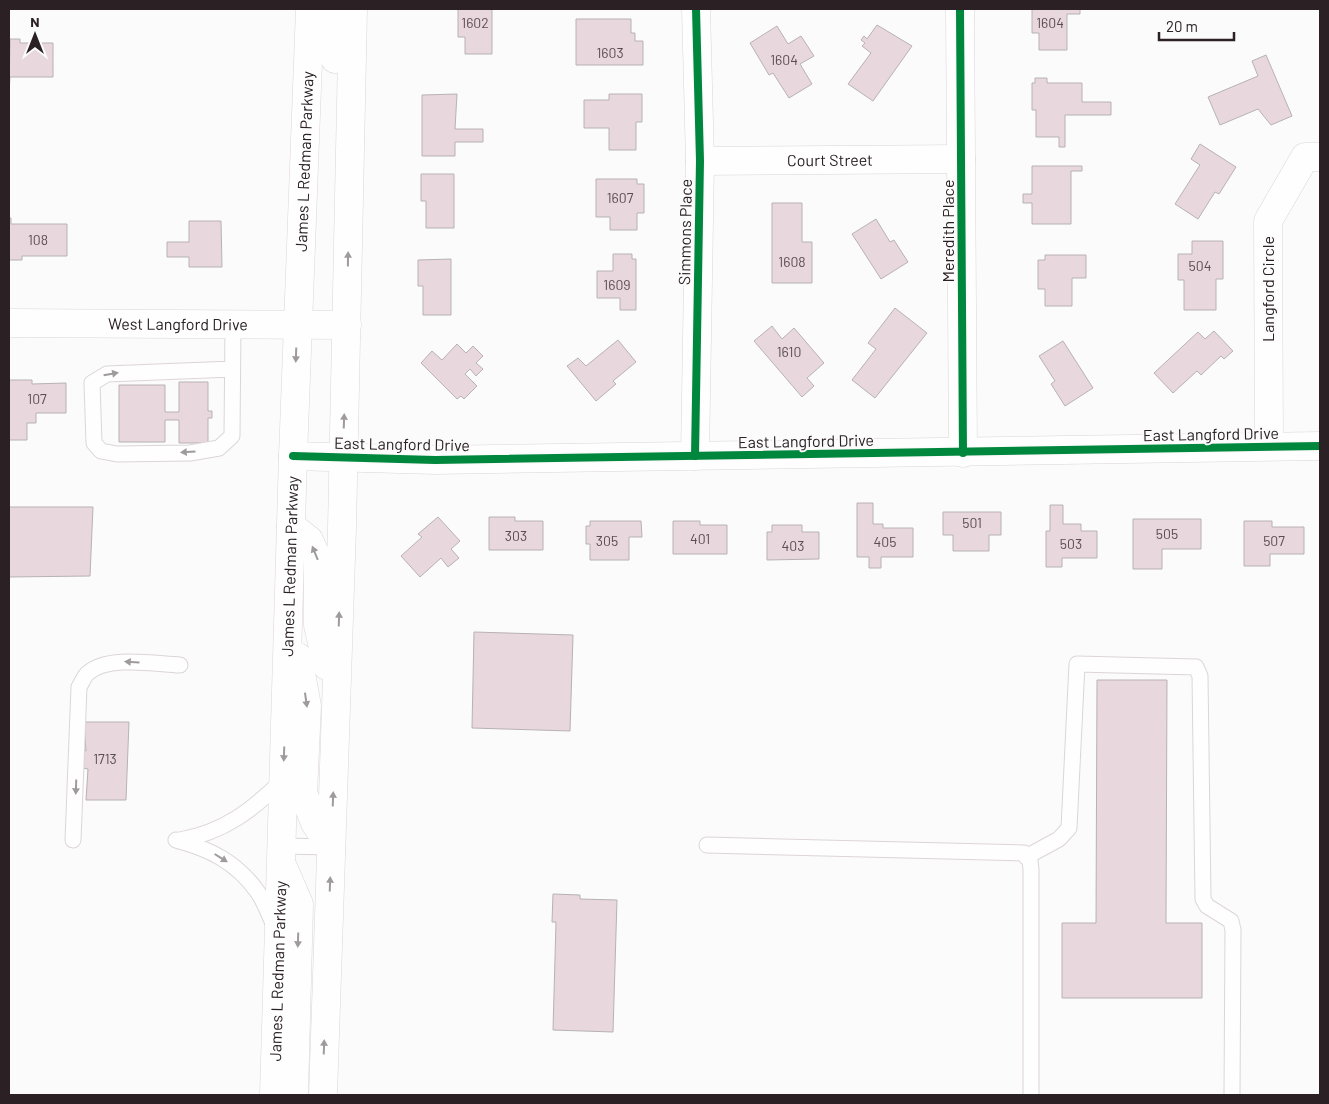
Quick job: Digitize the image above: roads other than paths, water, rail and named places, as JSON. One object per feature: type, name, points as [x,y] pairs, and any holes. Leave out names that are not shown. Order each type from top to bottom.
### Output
[{"type":"main road","name":"James L Redman Parkway","points":[[274,1095],[292,456],[310,9]]},
{"type":"main road","points":[[329,9],[336,28],[334,93],[350,182]]},
{"type":"main road","points":[[323,1095],[347,325],[353,9]]},
{"type":"main road","name":"Simmons Place","points":[[696,9],[700,162],[696,456]]},
{"type":"main road","name":"Meredith Place","points":[[960,9],[963,453]]},
{"type":"main road","name":"Langford Circle","points":[[1269,446],[1268,220],[1305,157],[1320,157]]},
{"type":"main road","name":"Court Street","points":[[700,162],[961,159]]},
{"type":"main road","name":"West Langford Drive","points":[[9,323],[347,325]]},
{"type":"main road","name":"East Langford Drive","points":[[292,456],[435,460],[1320,446]]},
{"type":"main road","points":[[291,526],[309,540],[318,560],[318,625],[336,704]]},
{"type":"main road","points":[[288,600],[307,706],[303,793],[315,823],[331,847]]},
{"type":"main road","points":[[281,853],[299,904],[294,1095]]},
{"type":"lane","points":[[232,368],[107,374],[92,384],[94,443],[101,451],[116,454],[190,453],[220,448],[232,436],[233,324]]},
{"type":"lane","points":[[73,840],[79,686],[88,673],[102,666],[121,662],[180,665]]},
{"type":"lane","points":[[1026,856],[1059,839],[1069,828],[1077,664],[1196,667],[1200,676],[1203,899],[1207,906],[1226,916],[1231,921],[1233,930],[1232,1095]]},
{"type":"lane","points":[[278,932],[257,891],[231,864],[205,848],[176,840],[195,837],[228,824],[256,806],[283,780]]},
{"type":"lane","points":[[706,845],[930,849],[1024,853],[1030,870],[1031,1095]]},
{"type":"lane","points":[[281,853],[331,847]]}]
